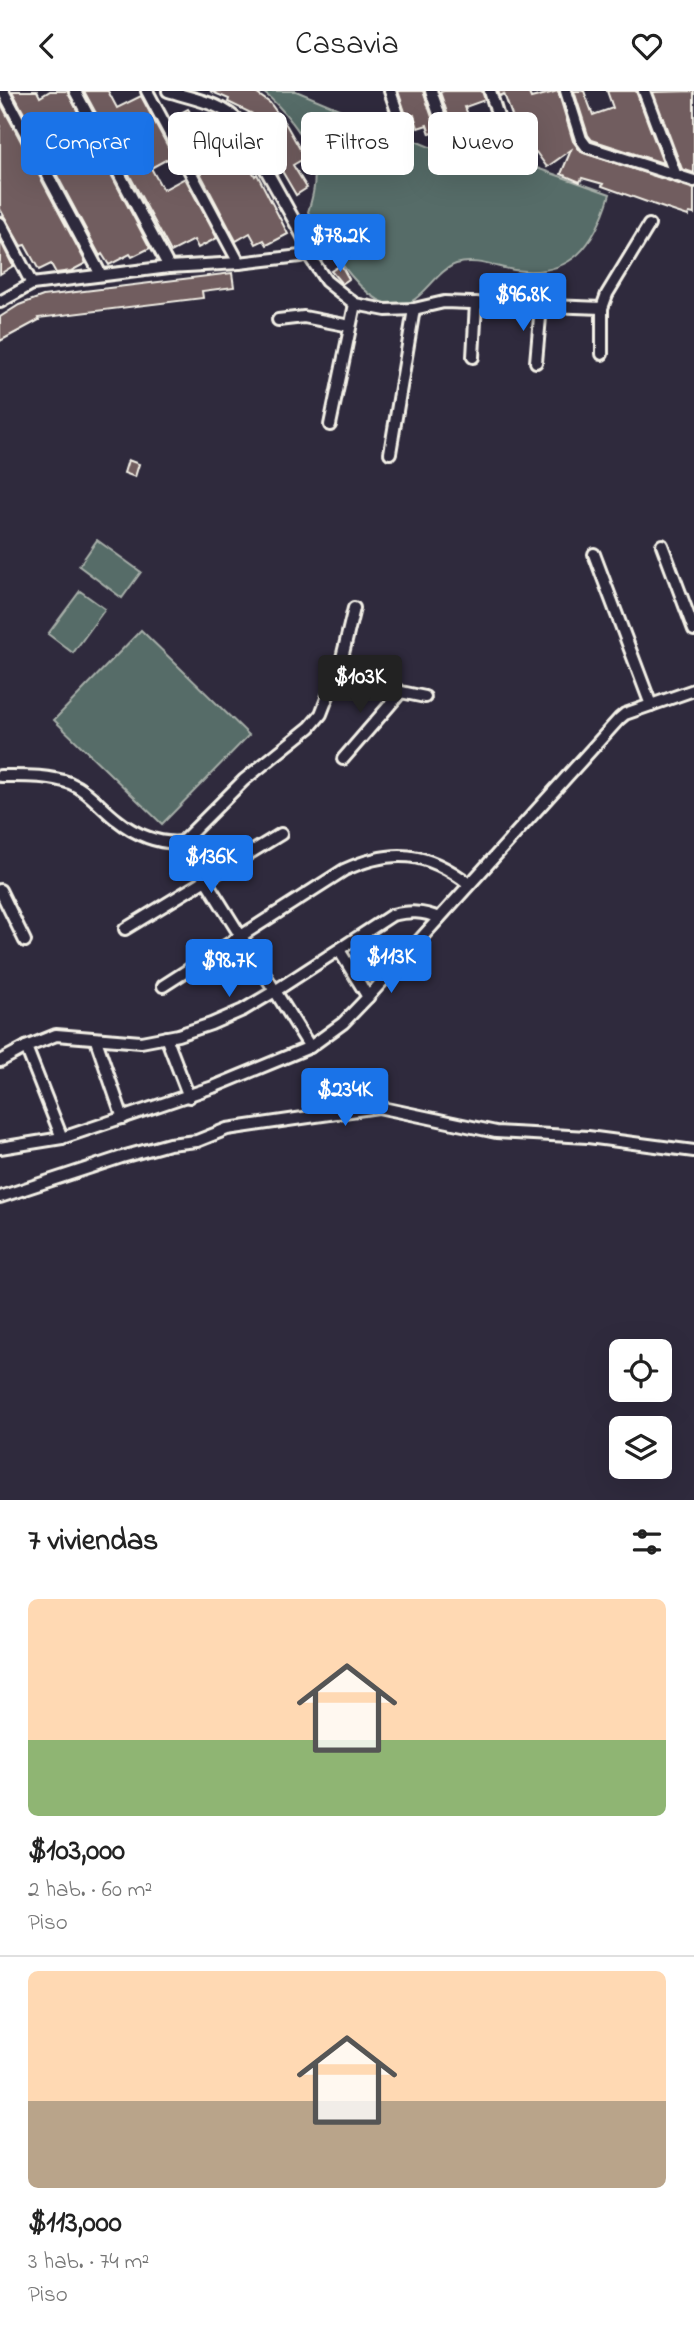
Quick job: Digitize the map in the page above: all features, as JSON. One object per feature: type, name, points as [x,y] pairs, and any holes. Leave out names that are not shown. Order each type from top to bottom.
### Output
[{"type":"street","points":[[3,91],[101,275]]},
{"type":"street","points":[[75,91],[169,267]]},
{"type":"street","points":[[147,91],[239,263]]},
{"type":"street","points":[[168,91],[224,109],[233,115],[306,242],[306,251],[326,281],[355,304],[386,310],[414,309],[444,302],[602,308]]},
{"type":"street","points":[[390,91],[397,112]]},
{"type":"street","points":[[431,91],[438,112]]},
{"type":"street","points":[[489,91],[496,112]]},
{"type":"street","points":[[566,91],[581,139],[587,147],[694,181]]},
{"type":"street","points":[[644,91],[676,176]]},
{"type":"street","points":[[0,223],[32,284]]},
{"type":"street","points":[[602,354],[602,308],[607,294],[649,225]]},
{"type":"street","points":[[0,302],[32,284],[169,267],[300,256],[306,251]]},
{"type":"street","points":[[473,357],[476,303]]},
{"type":"street","points":[[330,425],[355,304]]},
{"type":"street","points":[[536,362],[541,306]]},
{"type":"street","points":[[390,453],[414,309]]},
{"type":"street","points":[[278,320],[304,317],[350,326]]},
{"type":"street","points":[[662,545],[694,630]]},
{"type":"street","points":[[594,554],[651,705]]},
{"type":"street","points":[[0,776],[28,776],[71,784],[88,794],[118,821],[145,837],[172,844],[182,842],[244,780],[310,727],[326,704],[341,662],[354,608]]},
{"type":"street","points":[[341,662],[401,692],[425,697]]},
{"type":"street","points":[[0,1148],[62,1138],[189,1097],[310,1047],[342,1023],[368,997],[619,719],[625,714],[694,690]]},
{"type":"street","points":[[343,759],[401,692]]},
{"type":"street","points":[[125,929],[281,834]]},
{"type":"street","points":[[182,842],[310,1047]]},
{"type":"street","points":[[163,986],[344,870],[367,859],[391,855],[421,858],[452,870],[469,884]]},
{"type":"street","points":[[0,890],[25,941]]},
{"type":"street","points":[[0,1061],[55,1035],[141,1042],[211,1024],[243,1010],[275,991],[392,915],[409,911],[439,918]]},
{"type":"street","points":[[339,950],[368,997]]},
{"type":"street","points":[[166,1037],[189,1097]]},
{"type":"street","points":[[96,1040],[123,1118]]},
{"type":"street","points":[[26,1047],[62,1138]]},
{"type":"street","points":[[0,1197],[122,1157],[169,1144],[197,1140],[227,1129],[378,1107],[496,1132],[588,1137],[694,1151]]},
{"type":"green space","points":[[262,91],[296,91],[346,112],[301,112],[301,136],[287,117],[287,112],[283,112]]},
{"type":"green space","points":[[414,140],[428,146],[428,175],[538,175],[538,168],[610,194],[597,229],[578,254],[566,263],[551,269],[534,271],[463,262],[447,269],[416,299],[398,306],[374,298],[352,277],[333,251],[308,212],[314,175],[414,175]]},
{"type":"green space","points":[[97,540],[141,572],[122,598],[79,566]]},
{"type":"green space","points":[[80,591],[105,609],[73,653],[48,634]]},
{"type":"green space","points":[[141,630],[249,735],[162,824],[54,720]]},
{"type":"building","points":[[12,91],[37,91],[40,97],[50,91],[67,91],[78,112],[23,112]]},
{"type":"building","points":[[84,91],[108,91],[117,108],[141,96],[150,112],[95,112]]},
{"type":"building","points":[[210,91],[253,91],[270,103],[277,112],[249,112],[228,102],[229,99]]},
{"type":"building","points":[[398,91],[423,91],[430,112],[428,112],[428,128],[427,125],[418,128],[414,112],[405,112]]},
{"type":"building","points":[[482,91],[485,100],[465,107],[467,112],[447,112],[440,92]]},
{"type":"building","points":[[498,91],[528,91],[531,98],[558,91],[573,141],[581,152],[694,189],[694,214],[689,213],[688,216],[602,186],[603,184],[582,178],[580,182],[561,174],[571,150],[547,167],[538,155],[538,112],[511,112],[504,94],[500,96]]},
{"type":"building","points":[[574,91],[584,91],[593,115],[613,108],[607,91],[636,91],[663,163],[592,140]]},
{"type":"building","points":[[694,91],[694,173],[682,169],[653,92]]},
{"type":"building","points":[[0,102],[21,141],[21,175],[39,175],[86,263],[71,271],[56,273],[51,264],[39,270],[25,245],[21,246],[0,209]]},
{"type":"building","points":[[154,120],[168,147],[168,159],[154,166]]},
{"type":"building","points":[[287,126],[301,151],[301,160],[293,165],[307,188],[296,195],[284,175],[287,175]]},
{"type":"building","points":[[154,174],[163,190],[185,178],[217,238],[198,248],[194,240],[171,252],[129,175]]},
{"type":"building","points":[[57,175],[111,175],[150,248],[132,257],[130,254],[109,265],[102,254],[100,256]]},
{"type":"building","points":[[201,175],[258,175],[288,234],[267,245],[264,240],[256,244],[250,233],[236,241]]},
{"type":"building","points":[[0,240],[13,266],[0,274]]},
{"type":"building","points":[[341,265],[349,279],[342,284],[331,271]]},
{"type":"building","points":[[232,273],[234,287],[202,291],[203,298],[38,318],[39,320],[0,341],[0,317],[19,305],[43,296]]},
{"type":"building","points":[[128,460],[139,464],[135,477],[124,473]]}]
